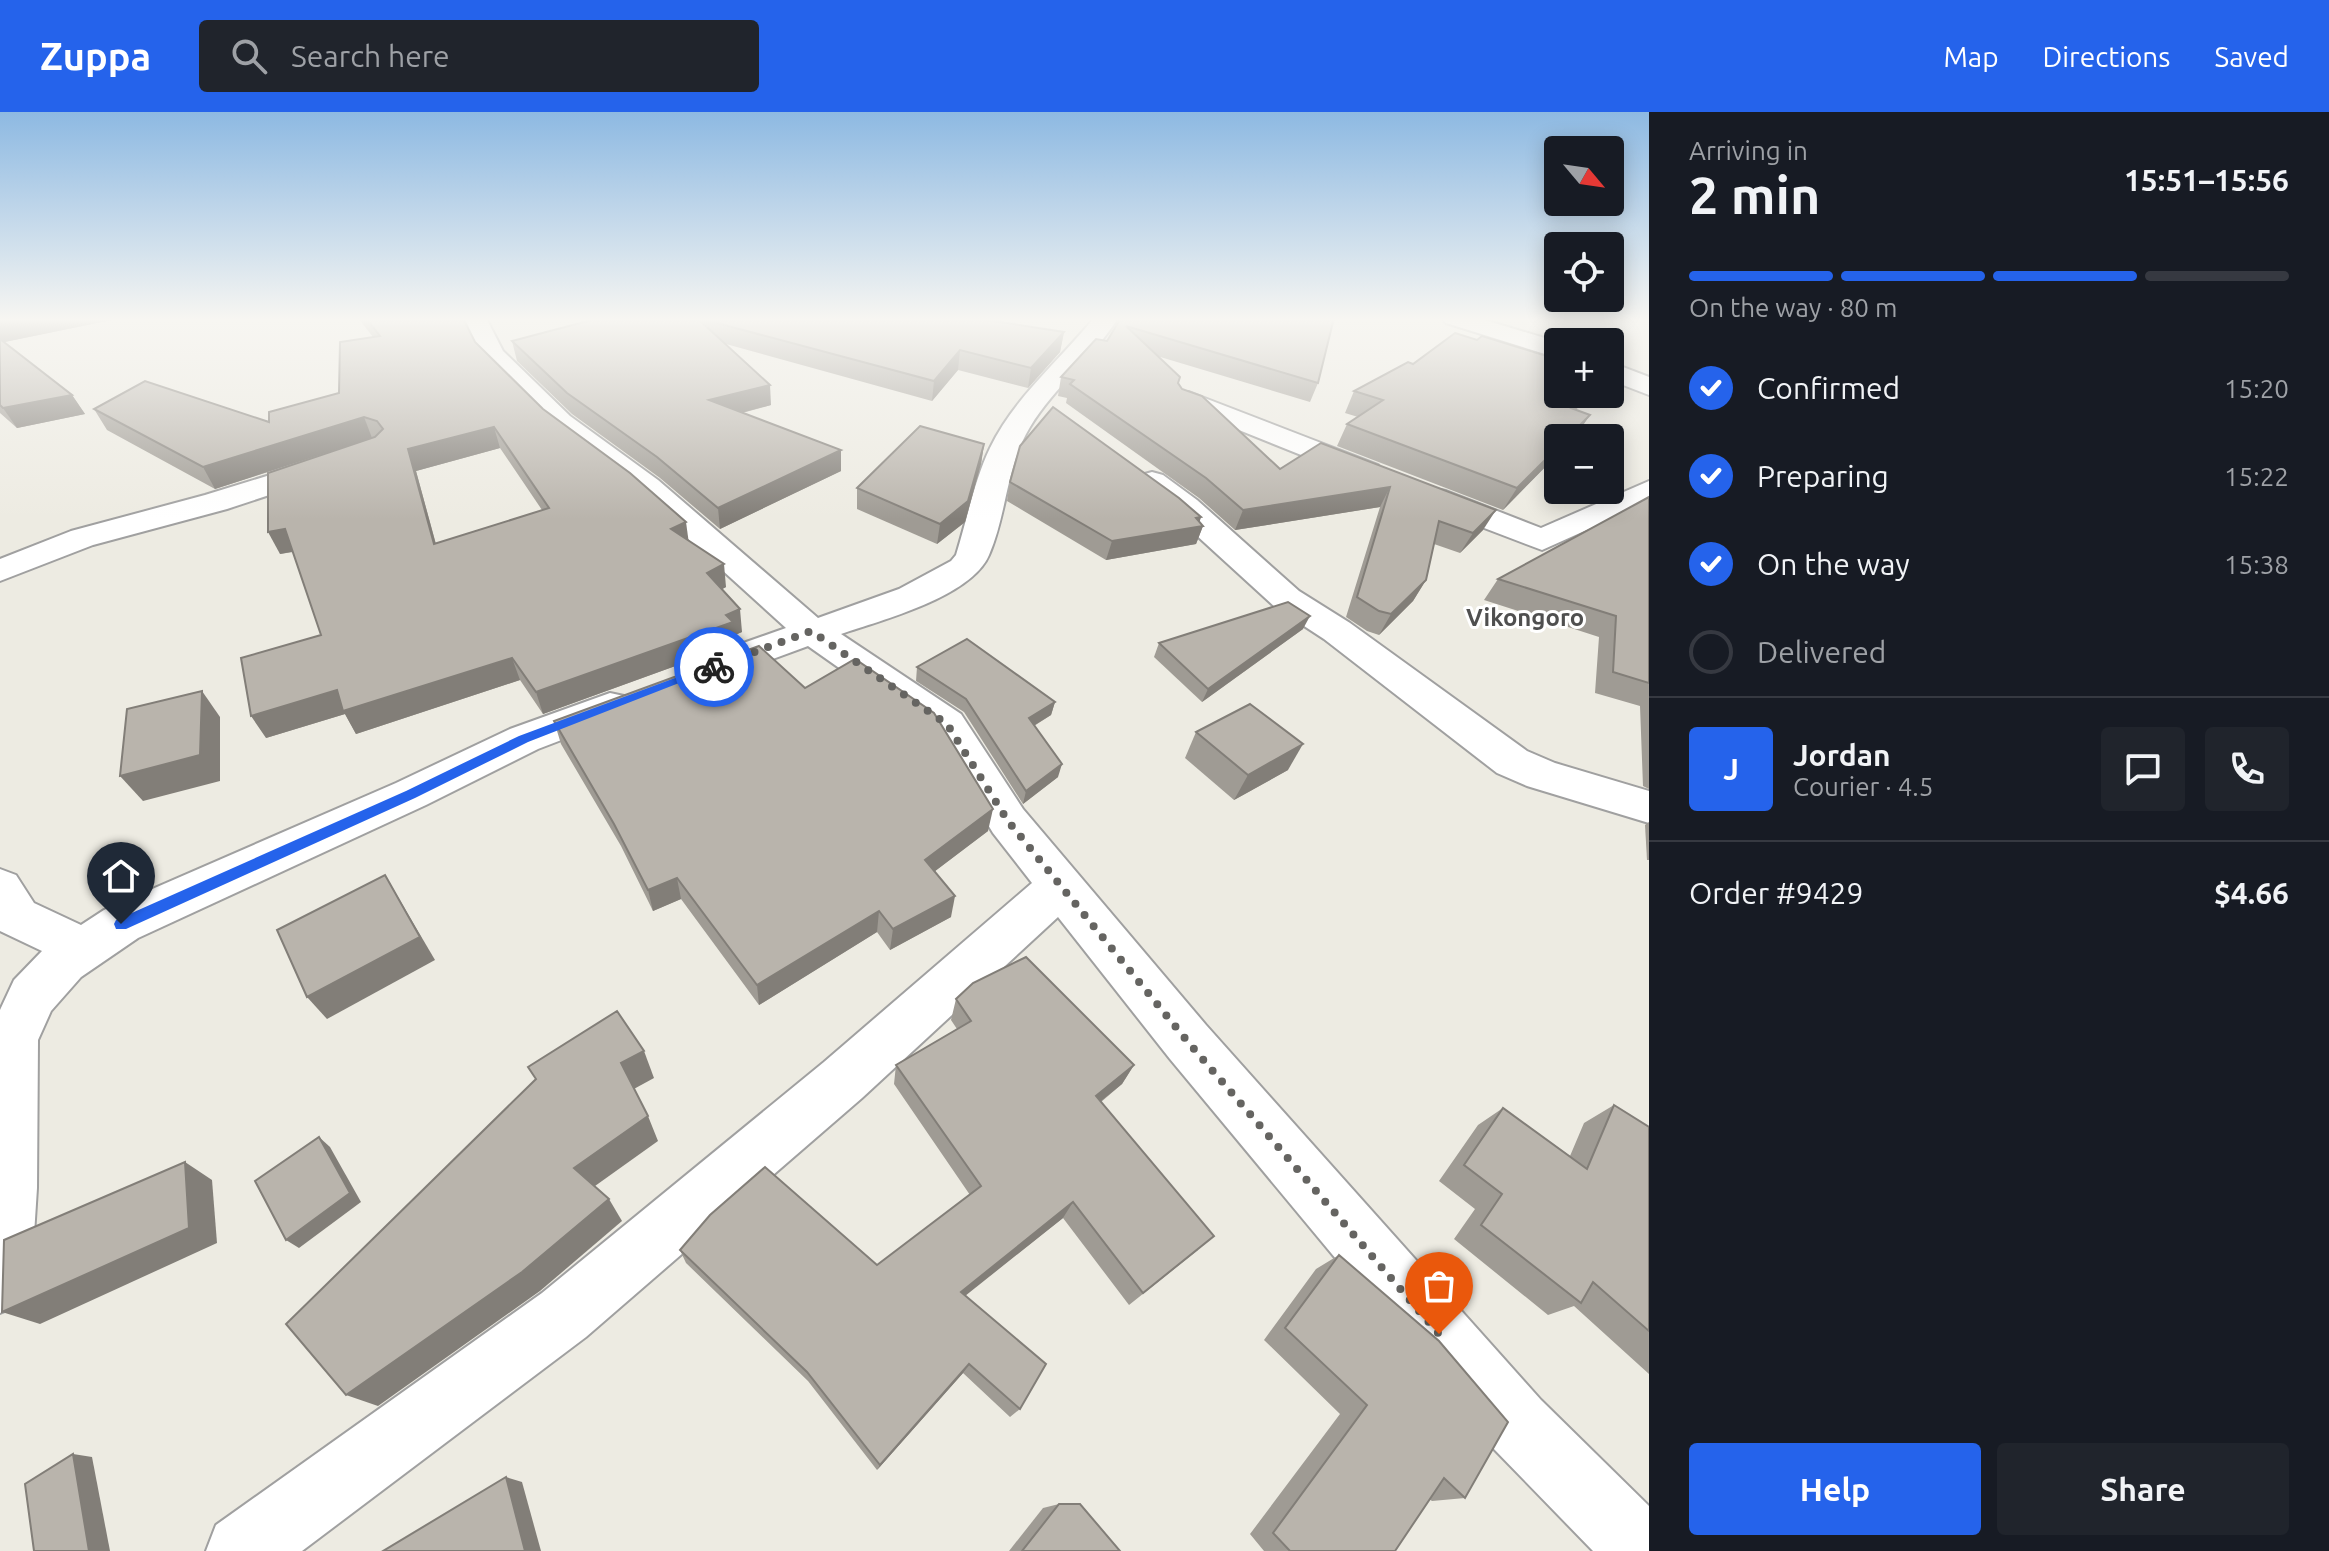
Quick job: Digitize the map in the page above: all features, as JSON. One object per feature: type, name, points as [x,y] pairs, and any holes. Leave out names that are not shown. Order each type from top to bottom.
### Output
[{"type":"street","points":[[523,385],[560,422],[647,486],[811,631],[947,724],[1008,821],[1188,1042],[1517,1424],[1643,1551]]},
{"type":"street","points":[[0,1282],[8,1188],[6,1045],[32,996],[64,962],[121,924],[411,794],[524,739],[811,631],[911,597],[963,568],[972,556],[1003,450],[1049,407],[1060,385]]},
{"type":"street","points":[[1189,400],[1542,540],[1649,490]]},
{"type":"street","points":[[0,571],[82,538],[230,498],[358,455]]},
{"type":"street","points":[[1124,460],[1186,507],[1287,599],[1337,631],[1512,762],[1542,775],[1649,807]]},
{"type":"street","points":[[242,1551],[564,1315],[843,1080],[1061,886]]},
{"type":"street","points":[[0,888],[17,917],[83,948]]},
{"type":"building","points":[[0,385],[59,385],[72,395],[3,408],[0,405]]},
{"type":"building","points":[[137,385],[158,385],[269,422],[269,412],[339,393],[339,385],[519,385],[543,409],[630,473],[686,522],[671,529],[724,564],[707,573],[740,609],[726,615],[733,622],[536,692],[512,658],[343,711],[337,690],[251,716],[241,658],[321,635],[285,529],[268,532],[268,473],[375,437],[383,429],[377,421],[364,417],[203,467],[94,409]],"holes":[[[494,427],[549,508],[434,544],[408,449]]]},
{"type":"building","points":[[559,385],[769,385],[709,400],[841,450],[718,508],[657,457]]},
{"type":"building","points":[[1072,385],[1179,385],[1202,396],[1280,469],[1321,443],[1496,510],[1473,533],[1439,521],[1426,580],[1391,614],[1379,611],[1357,597],[1390,487],[1243,510],[1206,478]]},
{"type":"building","points":[[1365,385],[1544,385],[1544,408],[1571,408],[1590,415],[1581,424],[1544,424],[1544,461],[1517,488],[1347,424],[1383,400],[1354,391]]},
{"type":"building","points":[[1053,407],[1179,498],[1201,517],[1196,518],[1203,526],[1112,541],[1010,482],[1020,446]]},
{"type":"building","points":[[920,426],[984,444],[968,501],[940,524],[857,488]]},
{"type":"building","points":[[1649,497],[1649,683],[1613,672],[1616,616],[1498,579]]},
{"type":"building","points":[[1288,602],[1310,616],[1208,689],[1159,643]]},
{"type":"building","points":[[967,639],[1055,702],[1029,718],[1062,764],[1026,791],[966,699],[917,667]]},
{"type":"building","points":[[759,646],[805,688],[855,659],[934,713],[993,809],[925,860],[955,896],[893,929],[879,911],[757,985],[677,878],[648,890],[554,721]]},
{"type":"building","points":[[202,691],[200,755],[120,776],[127,709]]},
{"type":"building","points":[[1250,704],[1303,744],[1248,775],[1196,732]]},
{"type":"building","points":[[385,875],[420,937],[307,997],[277,930]]},
{"type":"building","points":[[1026,957],[1134,1065],[1096,1096],[1214,1236],[1143,1293],[1073,1202],[961,1292],[1046,1364],[1020,1409],[969,1364],[880,1465],[807,1372],[680,1250],[710,1215],[765,1167],[877,1265],[981,1186],[896,1065],[971,1021],[956,999],[973,983]]},
{"type":"building","points":[[617,1011],[644,1051],[621,1063],[648,1116],[574,1168],[609,1199],[522,1272],[346,1395],[286,1324],[536,1079],[528,1067]]},
{"type":"building","points":[[1614,1105],[1649,1127],[1649,1331],[1593,1282],[1581,1303],[1481,1225],[1502,1194],[1464,1165],[1503,1108],[1587,1169]]},
{"type":"building","points":[[319,1137],[350,1193],[286,1240],[255,1181]]},
{"type":"building","points":[[185,1162],[189,1228],[2,1312],[4,1240]]},
{"type":"building","points":[[1339,1255],[1439,1341],[1508,1422],[1465,1498],[1444,1478],[1395,1551],[1290,1551],[1273,1533],[1367,1405],[1285,1328]]},
{"type":"building","points":[[73,1454],[89,1551],[34,1551],[25,1484]]},
{"type":"building","points":[[506,1477],[525,1551],[383,1551]]},
{"type":"building","points":[[1059,1504],[1080,1504],[1120,1551],[1022,1551]]},
{"type":"way so far","points":[[714,667],[811,631],[947,724],[968,762],[1008,821],[1188,1042],[1439,1334]]},
{"type":"district","name":"Vikongoro","points":[[1525,618]]},
{"type":"route","points":[[121,924],[411,794],[524,739],[714,667]]}]
